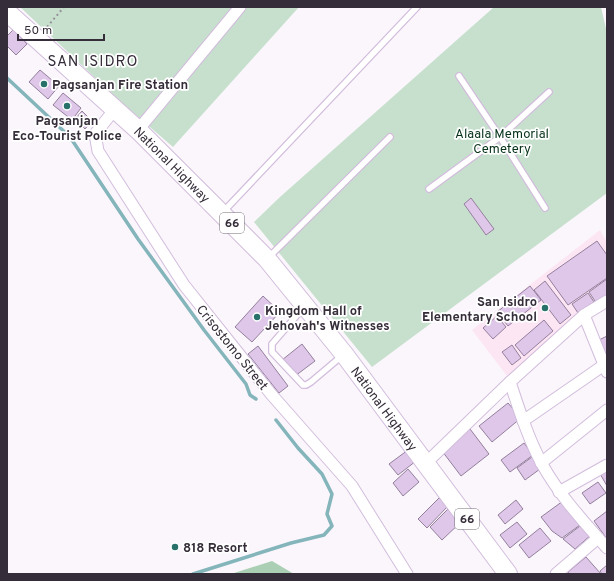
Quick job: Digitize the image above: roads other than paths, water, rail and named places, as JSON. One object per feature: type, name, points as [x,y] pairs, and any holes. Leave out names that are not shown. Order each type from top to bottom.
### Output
[{"type":"main road","name":"National Highway","points":[[7,12],[138,130],[268,259],[344,354],[425,464]]},
{"type":"main road","name":"66","points":[[425,464],[508,574]]},
{"type":"street","points":[[138,130],[240,7]]},
{"type":"street","name":"Crisostomo Street","points":[[115,109],[95,134],[98,151],[184,286],[271,394],[352,486],[407,574]]},
{"type":"street","points":[[425,464],[510,382],[584,315],[607,302]]},
{"type":"street","points":[[523,421],[605,368],[584,315]]},
{"type":"street","points":[[510,382],[523,421],[541,463],[559,492],[607,548]]},
{"type":"street","points":[[541,463],[607,410]]},
{"type":"street","points":[[559,492],[607,465]]},
{"type":"street","points":[[556,574],[598,538]]},
{"type":"lane","points":[[222,213],[418,7]]},
{"type":"lane","points":[[459,76],[545,208]]},
{"type":"lane","points":[[429,189],[500,137],[549,92]]},
{"type":"lane","points":[[268,259],[390,137]]},
{"type":"lane","points":[[305,306],[272,344],[272,352],[303,385],[306,385],[344,354]]},
{"type":"waterway","points":[[7,78],[70,137],[138,239],[204,330],[246,384],[250,395],[256,399]]},
{"type":"waterway","points":[[193,574],[291,543],[324,535],[332,526],[327,514],[332,494],[322,474],[298,448],[276,420]]},
{"type":"place","name":"Pagsanjan Fire Station","points":[[44,84]]},
{"type":"place","name":"Pagsanjan Eco-Tourist Police","points":[[67,106]]},
{"type":"place","name":"San Isidro Elementary School","points":[[545,308]]},
{"type":"place","name":"Kingdom Hall of Jehovah's Witnesses","points":[[257,317]]},
{"type":"place","name":"818 Resort","points":[[175,547]]},
{"type":"district","name":"SAN ISIDRO","points":[[93,61]]},
{"type":"park label","name":"Alaala Memorial Cemetery","points":[[502,140]]}]
